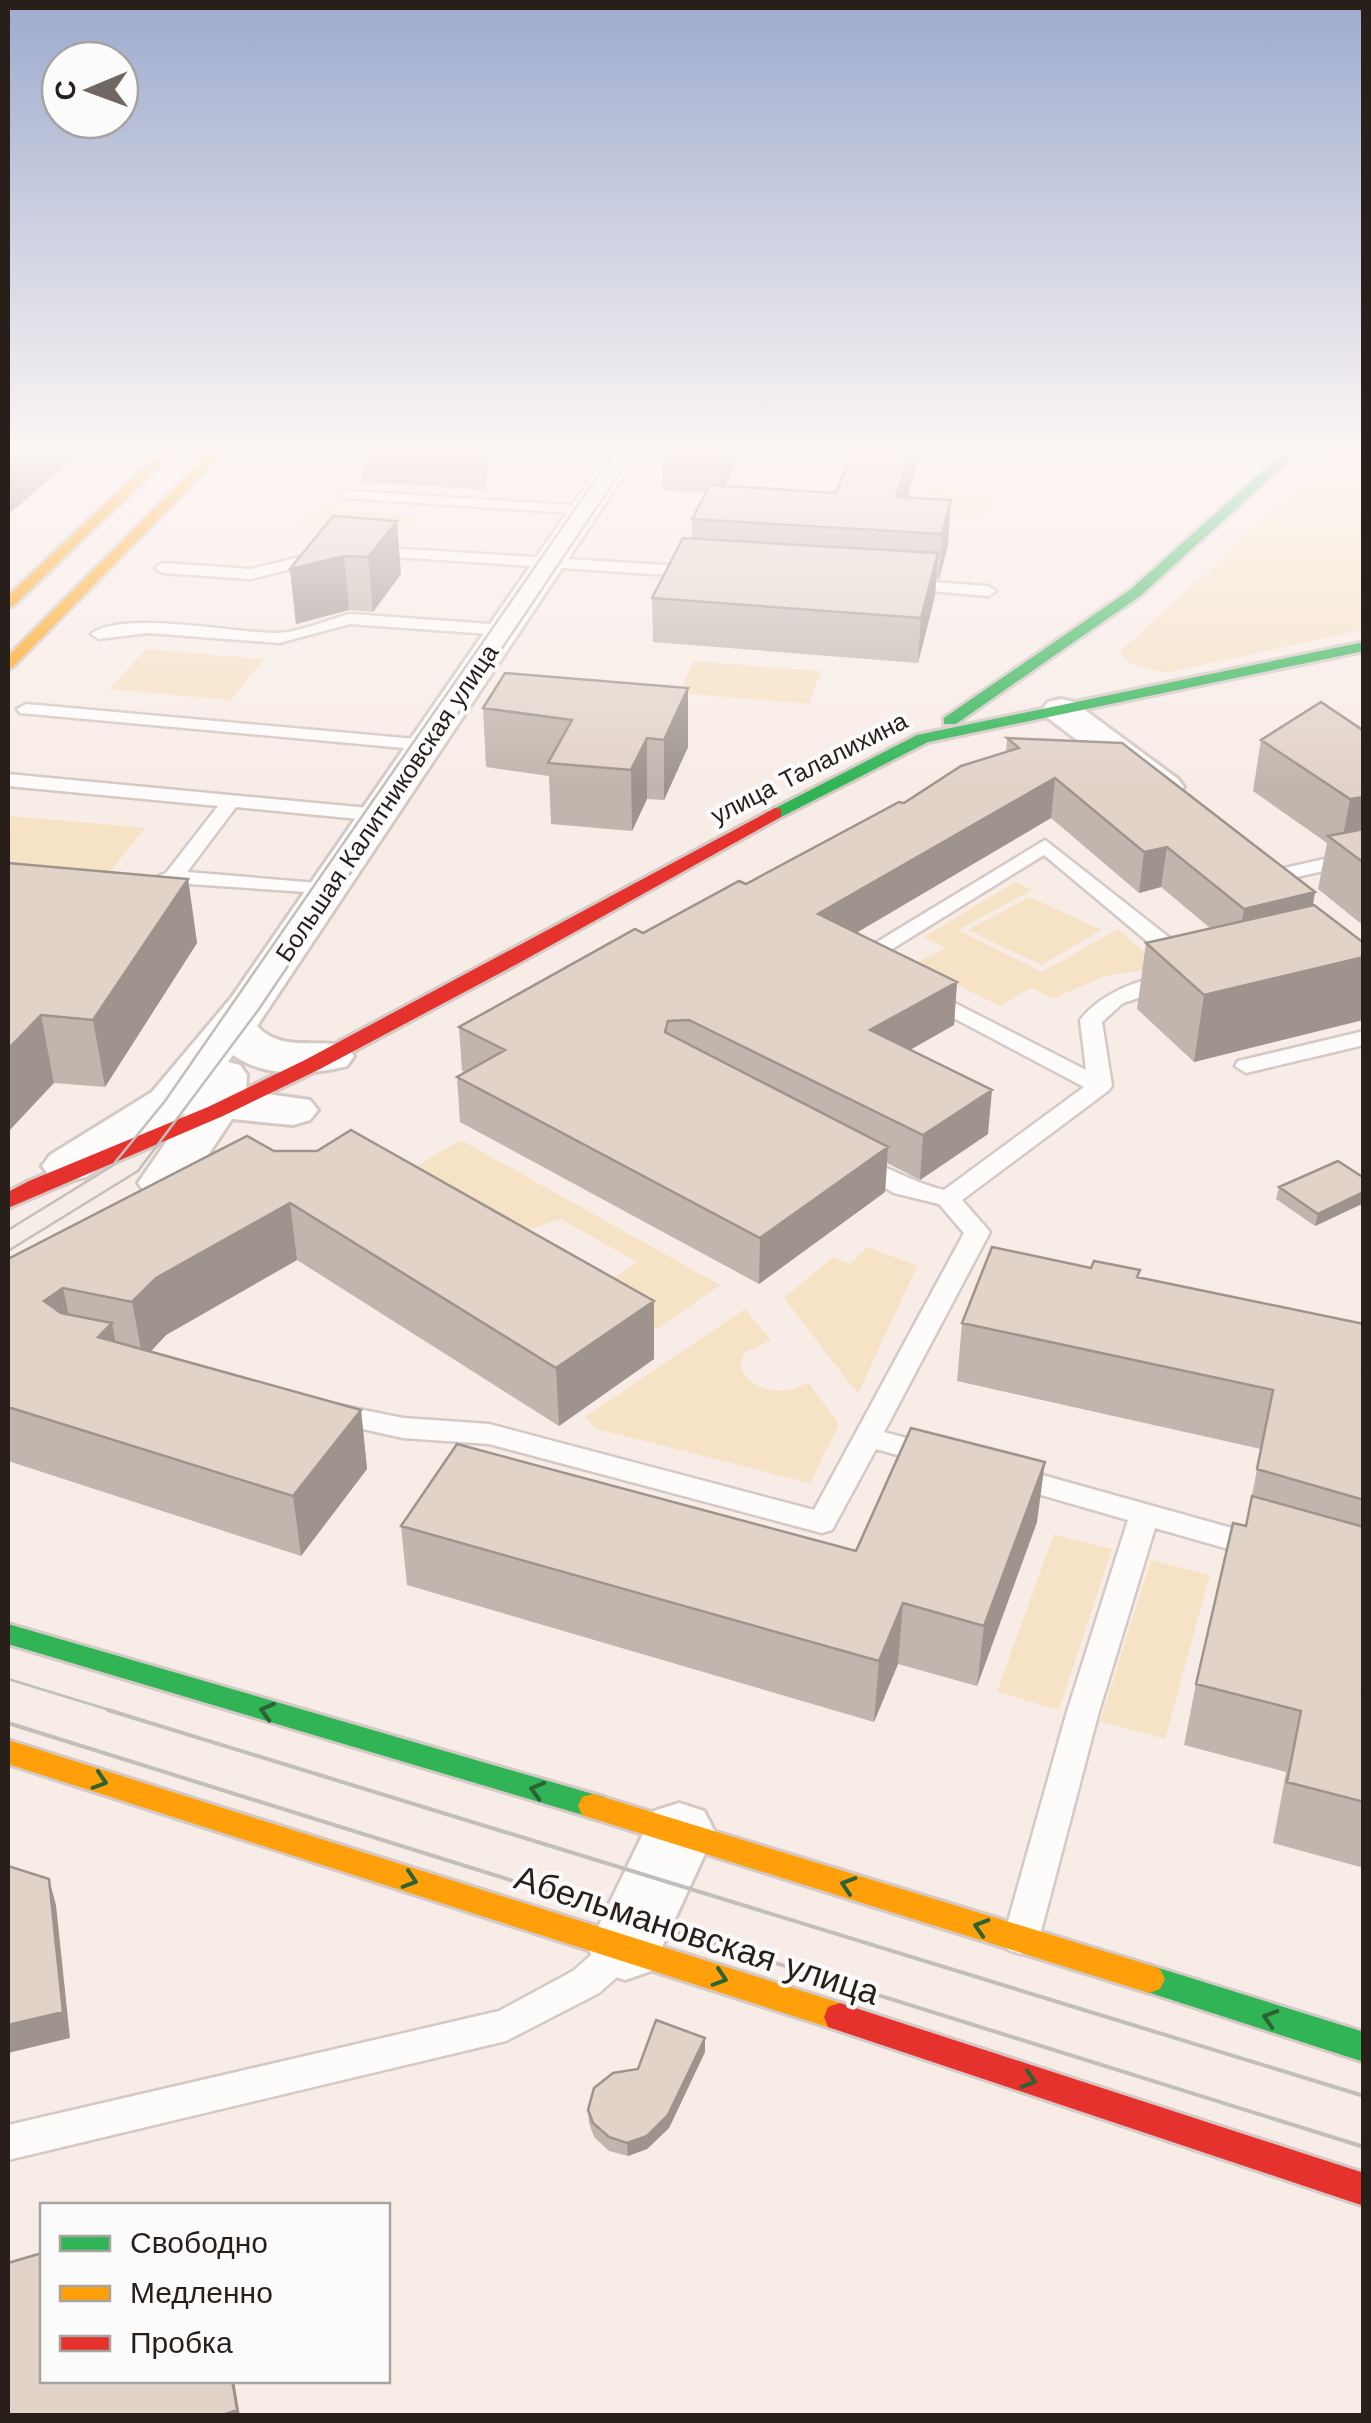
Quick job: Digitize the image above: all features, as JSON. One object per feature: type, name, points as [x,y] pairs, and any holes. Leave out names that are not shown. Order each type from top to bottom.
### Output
[{"type":"main road","points":[[8,603],[52,561]]},
{"type":"main road","points":[[8,664],[110,561]]},
{"type":"main road","points":[[924,738],[1015,680],[1135,592],[1170,561]]},
{"type":"main road","points":[[1078,633],[1079,671],[1116,688],[1163,688]]},
{"type":"main road","name":"улица Талалихина","points":[[261,1100],[838,778],[924,738],[1364,646]]},
{"type":"main road","points":[[1015,680],[1024,695],[1060,710]]},
{"type":"main road","points":[[8,1200],[62,1170]]},
{"type":"main road","points":[[8,1634],[678,1832],[1364,2047]]},
{"type":"main road","name":"Абельмановская улица","points":[[8,1752],[626,1948],[1364,2190]]},
{"type":"street","name":"Большая Калитниковская улица","points":[[261,1100],[242,1020],[549,563]]},
{"type":"street","points":[[1060,710],[1104,738],[1197,814]]},
{"type":"street","points":[[1259,864],[1314,912]]},
{"type":"street","points":[[242,1020],[252,1051],[281,1059],[261,1100]]},
{"type":"street","name":"Большая Калитниковская улица","points":[[62,1170],[169,1102],[261,1100]]},
{"type":"street","name":"Большая Калитниковская улица","points":[[156,1187],[261,1100]]},
{"type":"street","points":[[626,1948],[678,1832]]},
{"type":"lane","points":[[163,568],[251,574],[305,561]]},
{"type":"lane","points":[[517,561],[710,573]]},
{"type":"lane","points":[[888,584],[988,590]]},
{"type":"lane","points":[[99,634],[148,628],[280,638],[350,620],[504,630]]},
{"type":"lane","points":[[26,709],[426,745]]},
{"type":"lane","points":[[8,780],[379,815]]},
{"type":"lane","points":[[173,876],[231,801]]},
{"type":"lane","points":[[873,970],[855,962],[1045,846],[1205,968],[1114,998],[1091,1020],[1100,1086]]},
{"type":"lane","points":[[1259,864],[1364,856]]},
{"type":"lane","points":[[126,896],[173,876],[329,890]]},
{"type":"lane","points":[[908,988],[1100,1086]]},
{"type":"lane","points":[[1246,1066],[1364,1038]]},
{"type":"lane","points":[[948,1198],[1100,1086]]},
{"type":"lane","points":[[306,1407],[403,1428],[489,1434],[822,1523],[977,1232],[948,1198],[903,1188],[824,1148]]},
{"type":"lane","points":[[870,1438],[1291,1555]]},
{"type":"lane","points":[[1021,1940],[1082,1715],[1145,1514]]},
{"type":"lane","points":[[8,2142],[506,2025],[586,1982],[626,1948]]},
{"type":"shaded area","points":[[1219,561],[1363,561],[1363,630],[1165,673],[1132,665],[1119,652]]},
{"type":"shaded area","points":[[146,649],[264,659],[231,700],[109,689]]},
{"type":"shaded area","points":[[694,661],[821,671],[809,704],[679,693]]},
{"type":"shaded area","points":[[11,816],[145,828],[102,882],[8,872]]},
{"type":"shaded area","points":[[1015,882],[1032,890],[958,930],[1042,972],[1118,929],[1162,967],[1105,976],[1054,998],[1031,988],[1000,1006],[915,964],[945,948],[924,937]]},
{"type":"shaded area","points":[[1029,897],[1102,930],[1041,965],[968,930]]},
{"type":"shaded area","points":[[461,1140],[720,1285],[657,1329],[593,1292],[637,1262],[561,1219],[495,1240],[393,1180]]},
{"type":"shaded area","points":[[868,1247],[917,1266],[858,1394],[784,1298],[833,1257],[850,1264]]},
{"type":"shaded area","points":[[745,1309],[771,1340],[744,1353],[740,1366],[745,1375],[769,1390],[789,1390],[808,1382],[839,1424],[810,1483],[597,1429],[585,1417]]},
{"type":"shaded area","points":[[1054,1534],[1112,1549],[1059,1710],[997,1692]]},
{"type":"shaded area","points":[[1151,1560],[1210,1575],[1165,1739],[1100,1721]]},
{"type":"building","points":[[296,561],[323,561],[290,569]]},
{"type":"building","points":[[671,561],[936,561],[921,618],[652,598]]},
{"type":"building","points":[[505,673],[688,688],[664,740],[647,738],[631,770],[548,763],[572,720],[483,708]]},
{"type":"building","points":[[1321,702],[1364,731],[1364,797],[1350,799],[1261,740]]},
{"type":"building","points":[[1007,738],[1122,743],[1315,892],[1244,909],[1167,847],[1144,852],[1055,778],[818,914],[957,982],[870,1030],[992,1090],[923,1135],[689,1020],[668,1021],[665,1032],[888,1147],[760,1238],[457,1077],[505,1050],[459,1027],[635,929],[643,933],[739,881],[746,884],[899,802],[904,803],[961,766],[1019,748]]},
{"type":"building","points":[[1364,829],[1364,863],[1328,836]]},
{"type":"building","points":[[8,863],[188,879],[93,1020],[41,1015],[8,1049]]},
{"type":"building","points":[[1314,905],[1364,943],[1364,957],[1204,995],[1146,943]]},
{"type":"building","points":[[351,1130],[654,1301],[556,1368],[290,1203],[156,1278],[132,1302],[63,1288],[44,1301],[61,1313],[112,1323],[98,1337],[361,1410],[293,1496],[8,1407],[8,1259],[247,1136],[274,1151],[317,1151]]},
{"type":"building","points":[[1338,1161],[1364,1178],[1364,1192],[1318,1214],[1279,1187]]},
{"type":"building","points":[[992,1247],[1091,1268],[1094,1261],[1140,1270],[1137,1277],[1364,1324],[1364,1500],[1257,1469],[1273,1390],[962,1323]]},
{"type":"building","points":[[911,1428],[1045,1462],[984,1626],[903,1603],[879,1661],[401,1526],[457,1444],[856,1551]]},
{"type":"building","points":[[1252,1496],[1364,1527],[1364,1802],[1287,1782],[1301,1711],[1196,1684],[1233,1523],[1246,1526]]},
{"type":"building","points":[[8,1866],[49,1879],[63,2012],[8,2025]]},
{"type":"building","points":[[656,2020],[705,2038],[668,2115],[647,2136],[627,2143],[609,2137],[593,2123],[588,2110],[594,2088],[613,2073],[638,2069]]},
{"type":"building","points":[[40,2254],[40,2383],[232,2383],[237,2410],[220,2416],[8,2416],[8,2263]]},
{"type":"tram line","points":[[8,1230],[112,1166],[165,1101],[539,561]]},
{"type":"tram line","points":[[8,1251],[138,1171],[259,1009],[561,561]]},
{"type":"tram line","points":[[8,1679],[116,1712]]},
{"type":"tram line","points":[[108,1710],[1364,2096]]},
{"type":"tram line","points":[[8,1723],[1364,2147]]},
{"type":"traffic: fast","points":[[950,721],[1135,593],[1171,561]]},
{"type":"traffic: fast","points":[[775,813],[923,738],[1364,646]]},
{"type":"traffic: fast","points":[[8,1634],[593,1806]]},
{"type":"traffic: fast","points":[[1149,1979],[1364,2047]]},
{"type":"traffic: slow","points":[[8,603],[53,561]]},
{"type":"traffic: slow","points":[[8,664],[110,561]]},
{"type":"traffic: slow","points":[[8,1752],[840,2017]]},
{"type":"traffic: slow","points":[[593,1806],[1149,1979]]},
{"type":"traffic: jam","points":[[8,1201],[66,1172],[216,1112],[313,1064],[775,813]]},
{"type":"traffic: jam","points":[[840,2017],[1364,2190]]}]
